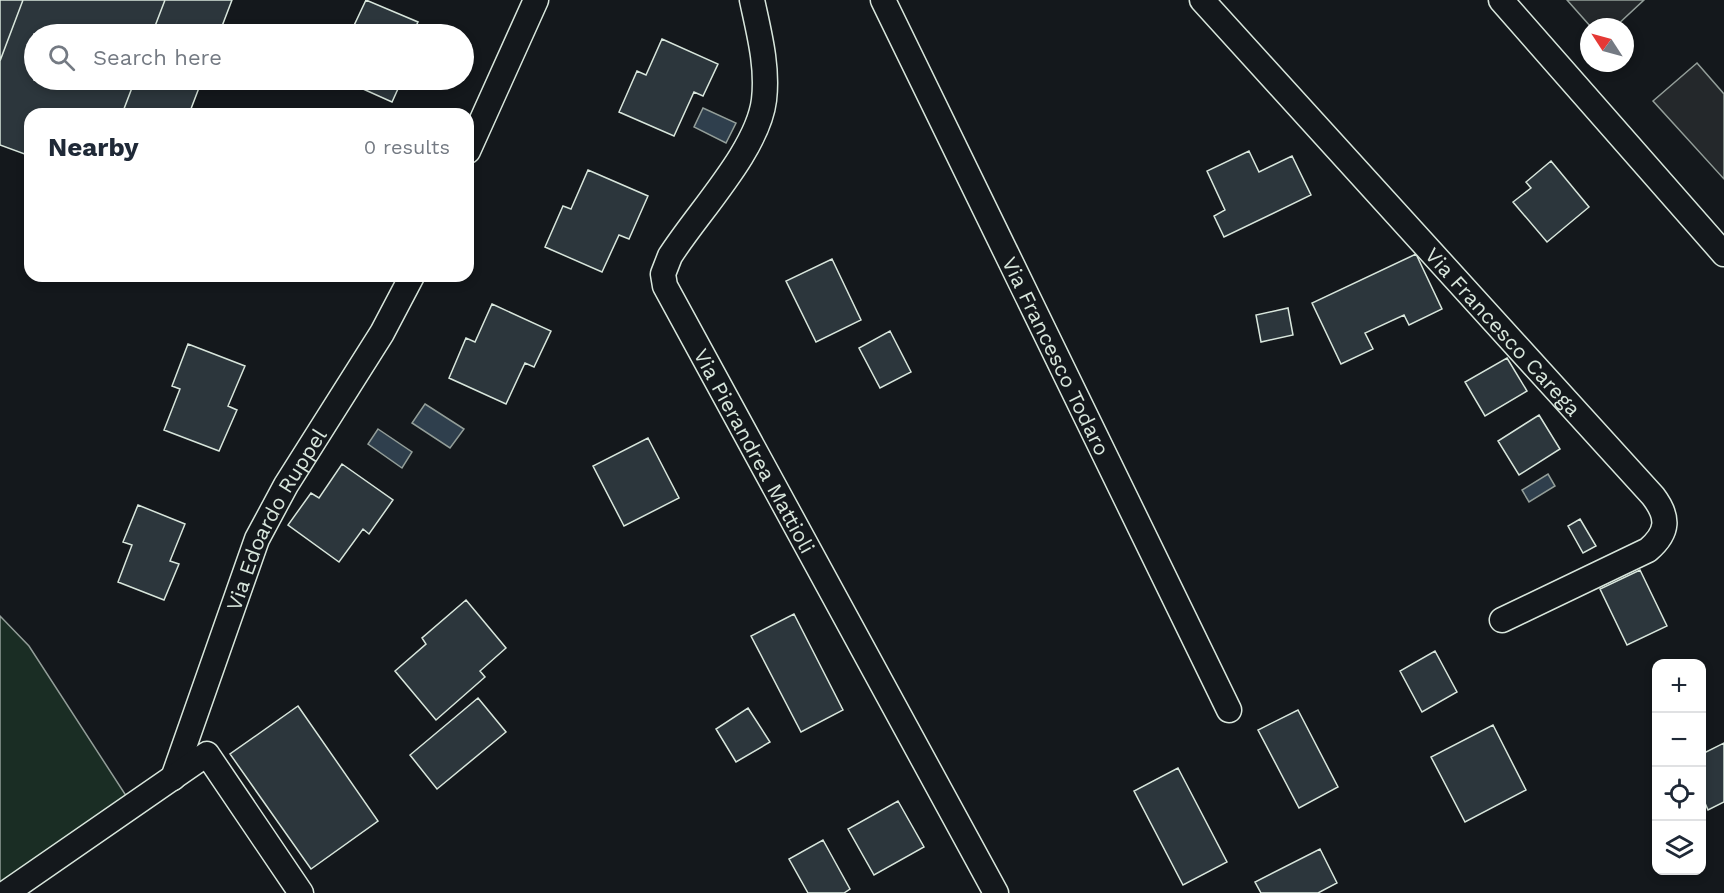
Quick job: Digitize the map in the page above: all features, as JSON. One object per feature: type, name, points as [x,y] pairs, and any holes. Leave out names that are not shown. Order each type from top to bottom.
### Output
[{"type":"street","points":[[474,138],[536,0]]},
{"type":"street","name":"Via Pierandrea Mattioli","points":[[752,0],[761,42],[765,82],[759,120],[751,139],[670,256],[664,268],[665,286],[996,893]]},
{"type":"street","name":"Via Francesco Todaro","points":[[884,0],[1229,711]]},
{"type":"street","name":"Via Francesco Carega","points":[[1202,0],[1653,496],[1664,512],[1666,524],[1664,533],[1648,550],[1502,620]]},
{"type":"street","points":[[1501,0],[1724,255]]},
{"type":"street","name":"Via Edoardo Ruppel","points":[[173,778],[257,539],[286,485],[382,333],[409,282]]},
{"type":"street","points":[[6,893],[207,754],[301,893]]},
{"type":"green space","points":[[0,616],[29,646],[134,808],[0,887]]},
{"type":"shaded area","points":[[1567,0],[1644,0],[1625,18],[1583,18]]},
{"type":"shaded area","points":[[1697,63],[1724,94],[1724,179],[1653,101]]},
{"type":"water","points":[[703,108],[736,123],[726,143],[694,127]]},
{"type":"water","points":[[425,404],[464,429],[450,448],[412,423]]},
{"type":"water","points":[[378,429],[412,452],[402,468],[368,444]]},
{"type":"water","points":[[1548,474],[1555,486],[1529,502],[1522,490]]},
{"type":"building","points":[[0,0],[23,0],[0,61]]},
{"type":"building","points":[[23,0],[165,0],[156,24],[24,24],[24,90],[131,90],[124,108],[24,108],[24,154],[0,145],[0,61]]},
{"type":"building","points":[[165,0],[232,0],[223,24],[156,24]]},
{"type":"building","points":[[366,0],[418,22],[417,24],[355,24]]},
{"type":"building","points":[[662,39],[718,64],[703,96],[694,92],[674,136],[619,112],[637,71],[646,75]]},
{"type":"building","points":[[131,90],[198,90],[191,108],[124,108]]},
{"type":"building","points":[[365,90],[397,90],[392,102]]},
{"type":"building","points":[[1249,151],[1259,172],[1292,156],[1311,195],[1224,237],[1214,216],[1225,210],[1207,171]]},
{"type":"building","points":[[1551,161],[1589,207],[1547,242],[1513,202],[1531,188],[1526,182]]},
{"type":"building","points":[[588,170],[648,196],[629,239],[619,235],[602,272],[545,247],[563,206],[571,209]]},
{"type":"building","points":[[1416,254],[1442,309],[1409,325],[1404,315],[1365,333],[1373,349],[1341,364],[1312,303]]},
{"type":"building","points":[[832,259],[861,320],[816,342],[786,281]]},
{"type":"building","points":[[492,304],[551,331],[534,367],[525,363],[506,404],[449,378],[466,338],[475,342]]},
{"type":"building","points":[[1288,308],[1293,335],[1261,342],[1256,315]]},
{"type":"building","points":[[890,331],[911,372],[880,388],[859,348]]},
{"type":"building","points":[[188,344],[245,366],[228,406],[237,410],[219,451],[164,430],[180,389],[172,386]]},
{"type":"building","points":[[1507,358],[1527,391],[1485,416],[1465,382]]},
{"type":"building","points":[[1539,415],[1560,449],[1519,475],[1498,441]]},
{"type":"building","points":[[648,438],[679,498],[624,526],[593,466]]},
{"type":"building","points":[[342,464],[393,500],[369,534],[363,529],[339,562],[288,525],[311,493],[319,498]]},
{"type":"building","points":[[138,505],[185,524],[170,561],[179,564],[164,600],[118,582],[132,545],[123,542]]},
{"type":"building","points":[[1580,519],[1596,546],[1583,553],[1568,526]]},
{"type":"building","points":[[1640,570],[1667,626],[1627,645],[1600,589]]},
{"type":"building","points":[[466,600],[506,648],[480,671],[485,677],[436,720],[395,671],[426,644],[422,638]]},
{"type":"building","points":[[794,614],[843,710],[801,732],[751,636]]},
{"type":"building","points":[[1435,651],[1457,692],[1422,712],[1400,671]]},
{"type":"building","points":[[478,698],[506,732],[437,789],[410,755]]},
{"type":"building","points":[[298,706],[378,821],[311,869],[230,754]]},
{"type":"building","points":[[748,708],[770,742],[736,762],[716,729]]},
{"type":"building","points":[[1298,710],[1338,787],[1299,808],[1258,730]]},
{"type":"building","points":[[1493,725],[1526,790],[1465,822],[1431,757]]},
{"type":"building","points":[[1724,743],[1724,802],[1708,810],[1706,805],[1706,752]]},
{"type":"building","points":[[1178,768],[1227,862],[1183,885],[1134,791]]},
{"type":"building","points":[[898,801],[924,847],[874,875],[848,829]]},
{"type":"building","points":[[823,840],[850,889],[844,893],[808,893],[789,859]]},
{"type":"building","points":[[1320,849],[1337,883],[1318,893],[1261,893],[1255,882]]}]
